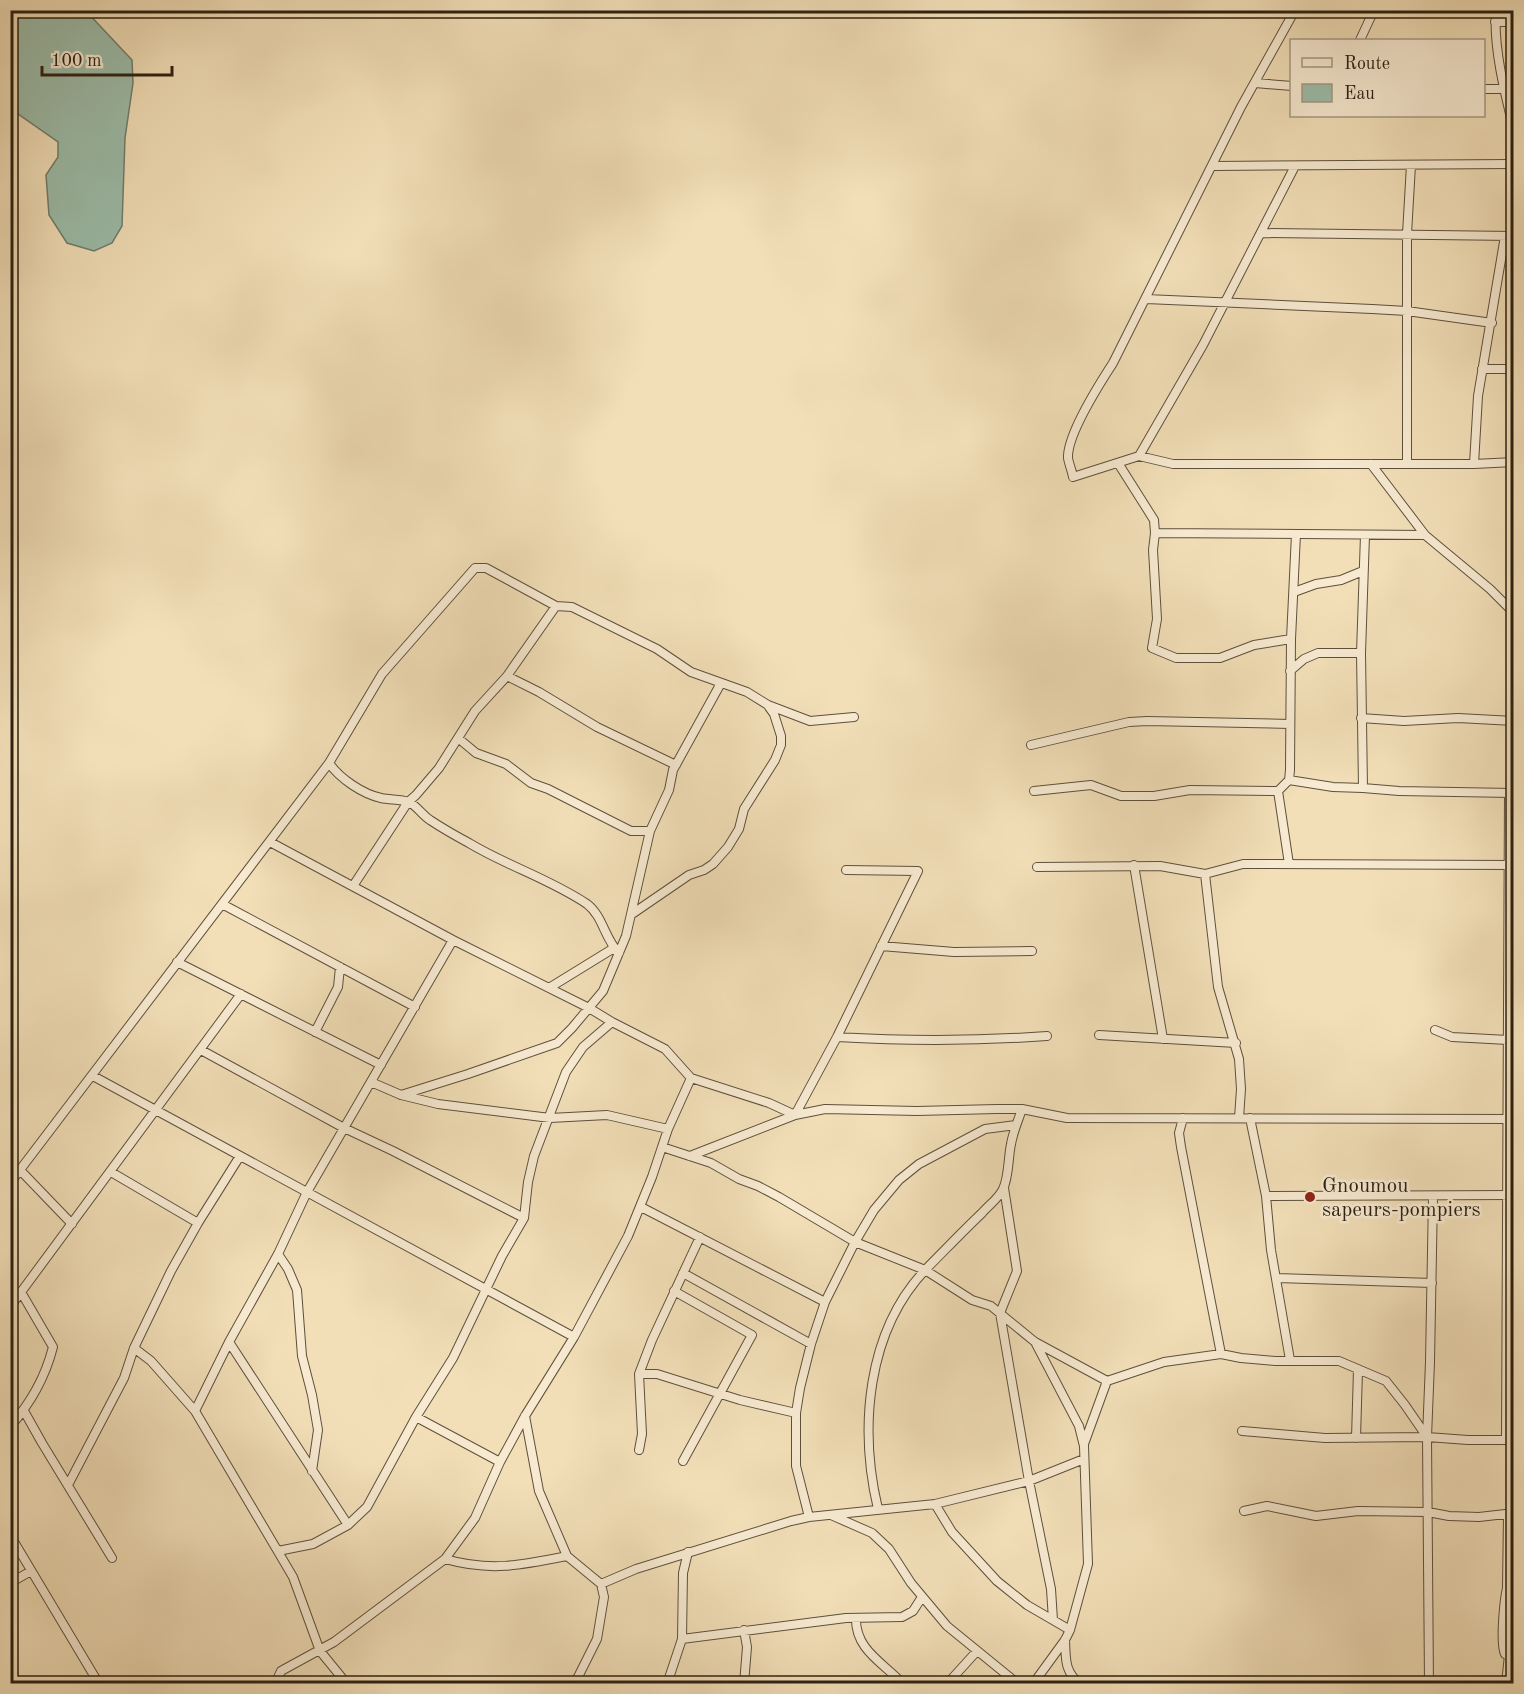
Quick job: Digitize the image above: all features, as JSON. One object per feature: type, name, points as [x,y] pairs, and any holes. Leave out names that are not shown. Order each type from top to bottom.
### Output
[{"type":"street","points":[[1295,10],[1255,83],[1113,363],[1096,388],[1082,416],[1069,452],[1068,459],[1073,477],[1139,456],[1173,464],[1514,462]]},
{"type":"street","points":[[1360,39],[1374,10]]},
{"type":"street","points":[[1496,10],[1495,22],[1503,89],[1514,130]]},
{"type":"street","points":[[1495,22],[1514,22]]},
{"type":"street","points":[[1255,83],[1290,86]]},
{"type":"street","points":[[1485,89],[1514,89]]},
{"type":"street","points":[[1213,166],[1514,164]]},
{"type":"street","points":[[1407,464],[1407,234],[1411,165]]},
{"type":"street","points":[[1139,456],[1203,345],[1295,166]]},
{"type":"street","points":[[1261,233],[1509,236],[1482,369],[1474,464]]},
{"type":"street","points":[[1146,299],[1407,311],[1492,323]]},
{"type":"street","points":[[1482,369],[1514,369]]},
{"type":"street","points":[[1118,463],[1154,520],[1153,550],[1157,619],[1152,648],[1176,658],[1220,658],[1254,645],[1291,639]]},
{"type":"street","points":[[1371,464],[1425,535],[1490,589],[1514,613]]},
{"type":"street","points":[[1155,533],[1425,535]]},
{"type":"street","points":[[1034,791],[1091,785],[1120,796],[1154,796],[1190,790],[1278,791],[1289,780],[1290,671],[1296,534]]},
{"type":"street","points":[[1363,788],[1361,653],[1365,535]]},
{"type":"street","points":[[10,1183],[329,763],[382,674],[475,568],[486,568],[556,606],[572,607],[657,649],[692,672],[747,692],[768,705],[810,721],[854,717]]},
{"type":"street","points":[[1294,592],[1316,584],[1341,580],[1363,571]]},
{"type":"street","points":[[353,885],[408,802],[439,768],[475,711],[507,676],[556,606]]},
{"type":"street","points":[[1290,671],[1304,659],[1318,653],[1361,653]]},
{"type":"street","points":[[507,676],[539,692],[597,727],[676,765]]},
{"type":"street","points":[[401,1095],[557,1042],[603,991],[617,950],[627,936],[650,831],[669,790],[676,765],[721,683]]},
{"type":"street","points":[[632,914],[688,875],[713,864],[729,847],[739,828],[744,809],[775,760],[781,745],[781,736],[774,714],[768,705]]},
{"type":"street","points":[[1361,718],[1404,721],[1458,718],[1514,721]]},
{"type":"street","points":[[1031,745],[1129,722],[1290,724]]},
{"type":"street","points":[[458,738],[476,753],[506,764],[531,783],[548,789],[631,831],[650,831]]},
{"type":"street","points":[[329,763],[334,771],[364,791],[380,798],[408,802],[428,819],[470,844],[590,906],[617,950]]},
{"type":"street","points":[[1242,1431],[1325,1438],[1427,1437],[1510,1440],[1511,793],[1431,793],[1333,787],[1289,780]]},
{"type":"street","points":[[1278,791],[1289,864]]},
{"type":"street","points":[[270,842],[664,1049],[691,1078],[769,1103],[795,1115]]},
{"type":"street","points":[[1037,867],[1160,866],[1205,874],[1243,864],[1511,865]]},
{"type":"street","points":[[1134,865],[1163,1039]]},
{"type":"street","points":[[795,1115],[837,1037],[918,871],[846,870]]},
{"type":"street","points":[[1205,874],[1218,987],[1236,1043],[1241,1071],[1239,1118]]},
{"type":"street","points":[[222,904],[415,1007]]},
{"type":"street","points":[[195,1411],[229,1342],[278,1254],[307,1192],[453,940]]},
{"type":"street","points":[[881,946],[954,952],[1032,951]]},
{"type":"street","points":[[549,988],[617,950]]},
{"type":"street","points":[[177,962],[381,1065]]},
{"type":"street","points":[[315,1032],[338,987],[340,968]]},
{"type":"street","points":[[10,1307],[241,994]]},
{"type":"street","points":[[279,1551],[313,1544],[348,1526],[367,1507],[416,1418],[453,1358],[524,1218],[532,1165],[566,1072],[583,1047],[612,1022]]},
{"type":"street","points":[[1435,1030],[1452,1037],[1510,1042]]},
{"type":"street","points":[[1099,1035],[1236,1043]]},
{"type":"street","points":[[837,1037],[896,1040],[1011,1039],[1047,1036]]},
{"type":"street","points":[[201,1050],[344,1128],[524,1218]]},
{"type":"street","points":[[93,1076],[574,1337]]},
{"type":"street","points":[[276,1683],[281,1671],[320,1651],[341,1637],[445,1559],[475,1518],[500,1462],[525,1416],[574,1337],[628,1236],[641,1207],[668,1129],[691,1078]]},
{"type":"street","points":[[371,1082],[401,1095],[438,1104],[550,1118],[607,1115],[668,1129]]},
{"type":"street","points":[[690,1156],[795,1115],[825,1109],[917,1111],[1022,1109],[1067,1118],[1511,1119]]},
{"type":"street","points":[[1022,1109],[1011,1142],[1004,1188],[1017,1271],[1000,1313],[1029,1481],[1051,1589],[1053,1620]]},
{"type":"street","points":[[1183,1118],[1179,1133],[1181,1147],[1221,1354]]},
{"type":"street","points":[[1250,1118],[1266,1196],[1271,1250],[1290,1360]]},
{"type":"street","points":[[809,1517],[796,1466],[796,1413],[800,1388],[825,1302],[855,1242],[873,1210],[899,1180],[919,1164],[985,1129],[1016,1125]]},
{"type":"street","points":[[662,1147],[711,1163],[739,1179],[758,1186],[855,1242],[925,1270],[972,1300],[991,1306],[1035,1342],[1107,1381],[1164,1362],[1221,1354],[1241,1358],[1339,1361],[1386,1381],[1427,1437]]},
{"type":"street","points":[[68,1485],[124,1378],[134,1348],[171,1272],[198,1223],[240,1156]]},
{"type":"street","points":[[20,1170],[72,1224]]},
{"type":"street","points":[[111,1172],[198,1223]]},
{"type":"street","points":[[878,1509],[869,1464],[867,1436],[874,1379],[879,1354],[889,1325],[925,1270],[1004,1188]]},
{"type":"street","points":[[1266,1196],[1510,1195]]},
{"type":"street","points":[[1429,1683],[1427,1437],[1433,1196]]},
{"type":"street","points":[[641,1207],[825,1302]]},
{"type":"street","points":[[639,1450],[642,1434],[639,1374],[700,1237]]},
{"type":"street","points":[[278,1254],[288,1269],[297,1290],[302,1356],[318,1430],[312,1471]]},
{"type":"street","points":[[684,1273],[811,1344]]},
{"type":"street","points":[[1277,1278],[1432,1283]]},
{"type":"street","points":[[674,1291],[752,1335],[684,1461]]},
{"type":"street","points":[[10,1427],[24,1411],[43,1379],[53,1347],[21,1292]]},
{"type":"street","points":[[229,1342],[348,1526]]},
{"type":"street","points":[[1034,1683],[1070,1630],[1088,1564],[1084,1446],[1079,1426],[1035,1342]]},
{"type":"street","points":[[134,1348],[151,1361],[195,1411],[293,1577],[320,1651],[347,1683]]},
{"type":"street","points":[[1356,1438],[1358,1370]]},
{"type":"street","points":[[639,1374],[657,1374],[740,1400],[796,1413]]},
{"type":"street","points":[[1084,1446],[1107,1381]]},
{"type":"street","points":[[24,1411],[112,1558]]},
{"type":"street","points":[[525,1416],[539,1491],[567,1556],[601,1584],[604,1597],[597,1639],[573,1683]]},
{"type":"street","points":[[416,1418],[500,1462]]},
{"type":"street","points":[[601,1584],[636,1569],[688,1552],[809,1517],[935,1504],[1029,1481],[1084,1459]]},
{"type":"street","points":[[935,1504],[952,1532],[997,1581],[1027,1605],[1070,1630]]},
{"type":"street","points":[[1244,1511],[1267,1506],[1316,1516],[1358,1511],[1428,1512],[1449,1516],[1511,1514],[1510,1587],[1503,1617],[1503,1649],[1506,1654],[1511,1655],[1506,1683]]},
{"type":"street","points":[[831,1514],[872,1533],[889,1549],[922,1597],[947,1626],[1018,1683]]},
{"type":"street","points":[[10,1536],[99,1683]]},
{"type":"street","points":[[667,1683],[682,1639],[683,1574],[688,1552]]},
{"type":"street","points":[[445,1559],[487,1567],[520,1566],[567,1556]]},
{"type":"street","points":[[10,1583],[32,1571]]},
{"type":"street","points":[[682,1639],[855,1618],[902,1617],[913,1611],[922,1597]]},
{"type":"street","points":[[855,1618],[857,1633],[871,1655],[903,1683]]},
{"type":"street","points":[[744,1630],[747,1647],[744,1683]]},
{"type":"street","points":[[1065,1640],[1067,1666],[1071,1677],[1080,1683]]},
{"type":"street","points":[[947,1683],[977,1651]]},
{"type":"street","points":[[10,1677],[14,1683]]},
{"type":"water","points":[[10,11],[86,11],[132,60],[133,83],[125,138],[122,226],[112,243],[94,251],[67,243],[49,215],[46,175],[58,157],[58,142],[11,109]]},
{"type":"place","name":"Gnoumou sapeurs-pompiers","points":[[1310,1197]]}]
